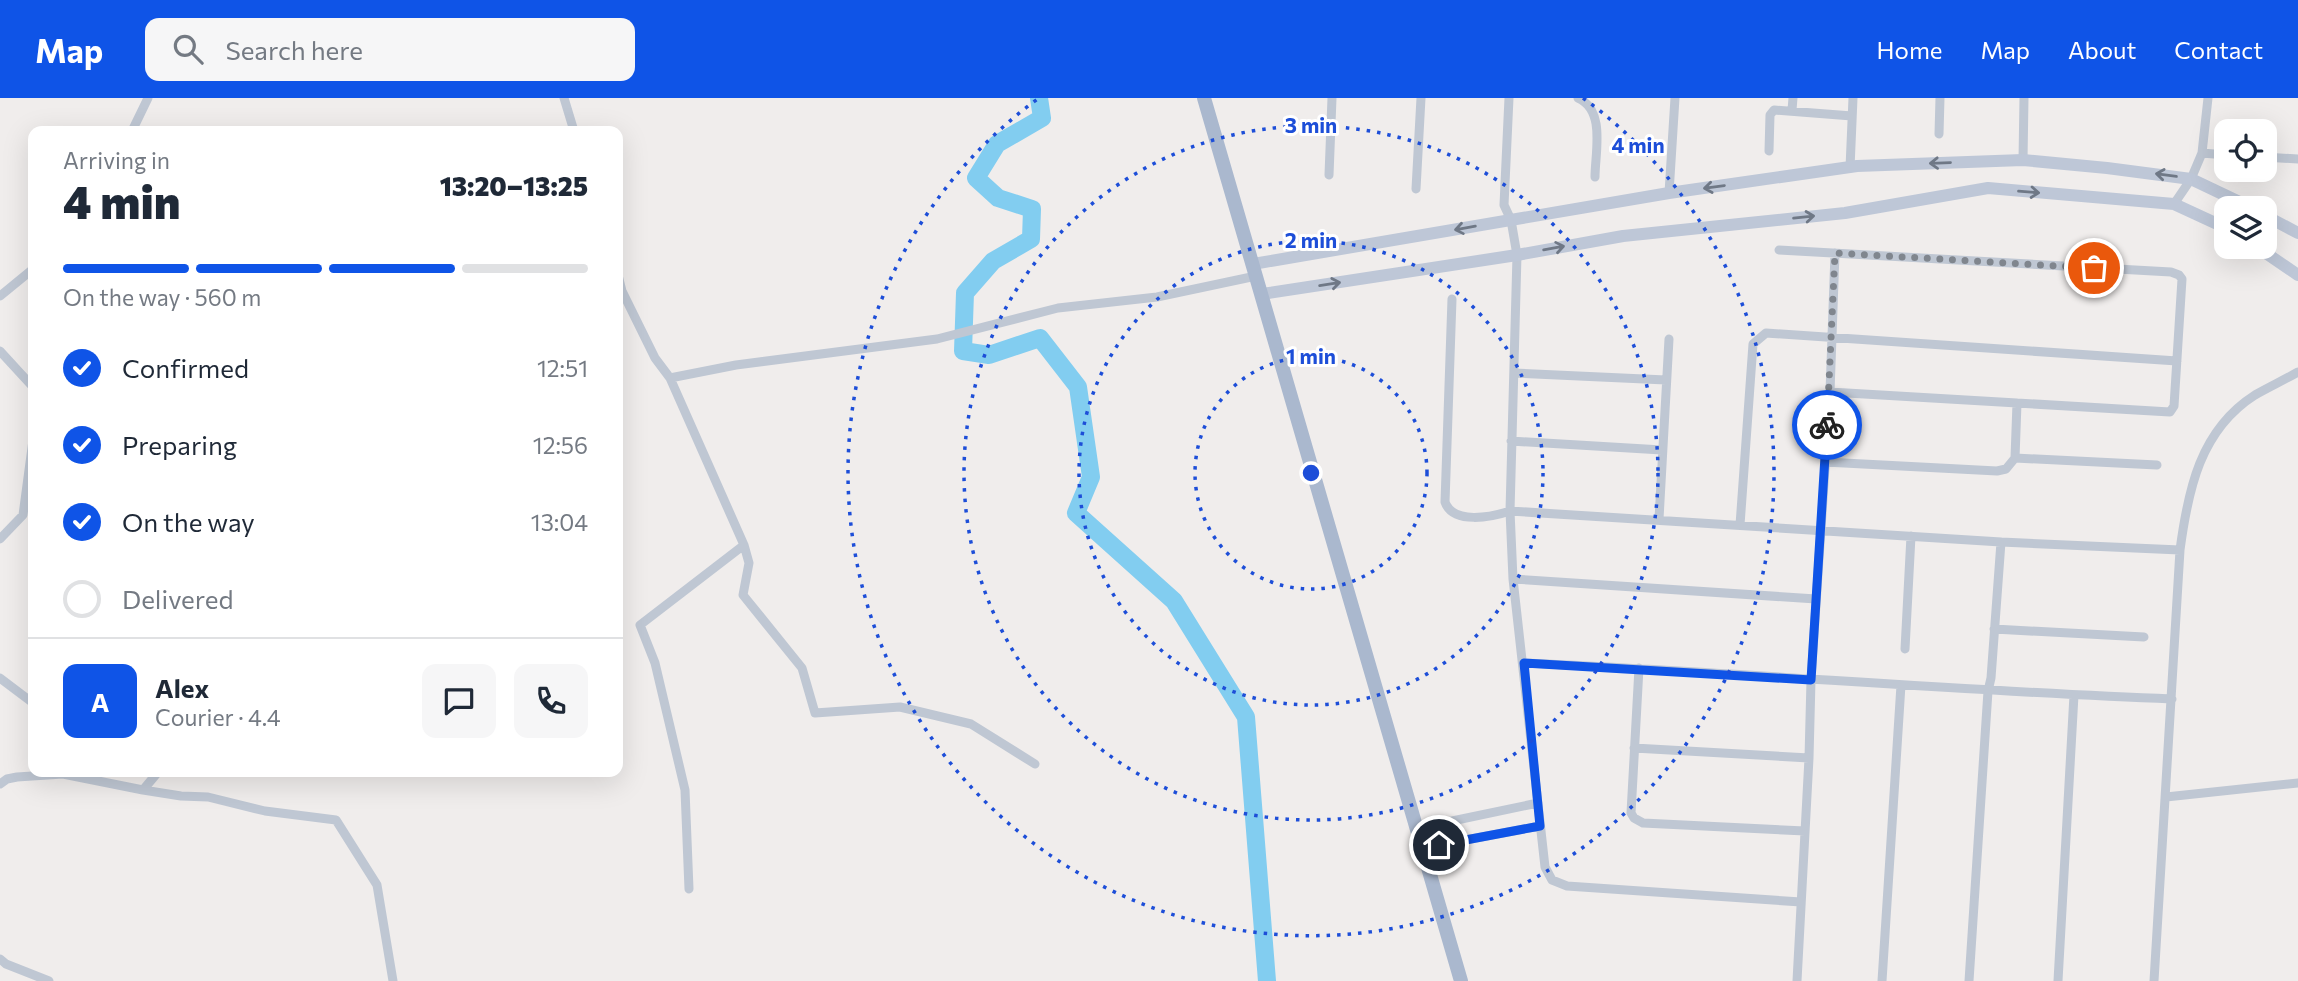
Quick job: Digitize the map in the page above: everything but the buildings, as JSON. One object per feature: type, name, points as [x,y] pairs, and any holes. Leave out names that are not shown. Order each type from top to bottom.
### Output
[{"type":"main road","points":[[1204,98],[1461,981]]},
{"type":"street","points":[[134,126],[148,98]]},
{"type":"street","points":[[564,98],[572,126]]},
{"type":"street","points":[[1329,175],[1332,98]]},
{"type":"street","points":[[1416,189],[1421,98]]},
{"type":"street","points":[[1509,98],[1504,205],[1511,220],[1517,255],[1510,511],[1513,579],[1545,867],[1552,880],[1567,886],[1801,902]]},
{"type":"street","points":[[1578,98],[1590,106],[1596,122],[1595,177]]},
{"type":"street","points":[[1668,193],[1675,98]]},
{"type":"street","points":[[1792,110],[1793,98]]},
{"type":"street","points":[[1850,168],[1853,98]]},
{"type":"street","points":[[1939,134],[1940,98]]},
{"type":"street","points":[[2023,160],[2024,98]]},
{"type":"street","points":[[2174,204],[2191,179],[2202,153],[2208,98]]},
{"type":"street","points":[[1769,151],[1770,115],[1774,110],[1852,116]]},
{"type":"street","points":[[2202,153],[2214,154]]},
{"type":"street","points":[[2277,158],[2298,159]]},
{"type":"street","points":[[670,378],[736,365],[937,340],[1058,308],[1157,297],[1255,270],[1511,220],[1668,193],[1850,168],[2023,160],[2107,167],[2191,179],[2227,196]]},
{"type":"street","points":[[1262,294],[1623,236],[1845,213],[1988,188],[2174,204],[2214,222]]},
{"type":"street","points":[[2277,222],[2298,233]]},
{"type":"street","points":[[1779,250],[2171,272],[2182,279],[2174,406],[2170,412],[1830,392]]},
{"type":"street","points":[[1797,981],[1811,680],[1830,392],[1835,253]]},
{"type":"street","points":[[2275,259],[2298,275]]},
{"type":"street","points":[[0,296],[28,273]]},
{"type":"street","points":[[623,296],[655,358],[670,378],[744,545],[749,563],[743,595],[802,668],[814,713],[900,707],[971,723],[1035,764]]},
{"type":"street","points":[[1452,299],[1445,502],[1447,509],[1453,514],[1494,516],[1510,511],[2001,542],[2180,550]]},
{"type":"street","points":[[1740,525],[1753,344],[1766,333],[2177,360]]},
{"type":"street","points":[[1659,519],[1668,339]]},
{"type":"street","points":[[0,351],[28,382]]},
{"type":"street","points":[[2154,981],[2180,550],[2189,491],[2200,461],[2226,419],[2253,396],[2298,372]]},
{"type":"street","points":[[1514,373],[1666,380]]},
{"type":"street","points":[[1825,462],[1997,471],[2006,469],[2015,458],[2017,403]]},
{"type":"street","points":[[1511,441],[1662,450]]},
{"type":"street","points":[[2015,458],[2157,465]]},
{"type":"street","points":[[23,515],[28,478]]},
{"type":"street","points":[[0,539],[28,511]]},
{"type":"street","points":[[1905,649],[1911,536]]},
{"type":"street","points":[[1969,981],[1988,691],[2001,542]]},
{"type":"street","points":[[689,889],[685,790],[655,663],[640,625],[744,545]]},
{"type":"street","points":[[1513,579],[1816,599]]},
{"type":"street","points":[[1994,629],[2144,637]]},
{"type":"street","points":[[1524,663],[1988,691],[2172,699]]},
{"type":"street","points":[[1639,668],[1631,813],[1638,822],[1805,831]]},
{"type":"street","points":[[0,678],[28,699]]},
{"type":"street","points":[[1882,981],[1901,685]]},
{"type":"street","points":[[2059,981],[2074,695]]},
{"type":"street","points":[[1634,748],[1809,758]]},
{"type":"street","points":[[0,784],[7,779],[28,776]]},
{"type":"street","points":[[78,777],[181,796],[208,797],[265,811],[336,820],[377,885],[393,981]]},
{"type":"street","points":[[143,790],[154,777]]},
{"type":"street","points":[[2166,797],[2298,783]]},
{"type":"street","points":[[1433,825],[1538,803]]},
{"type":"street","points":[[1439,845],[1540,826]]},
{"type":"street","points":[[0,959],[6,964],[49,981]]},
{"type":"waterway","points":[[1039,98],[1042,118],[997,144],[976,178],[998,198],[1032,209],[1031,239],[993,261],[965,293],[963,351],[989,355],[1040,338],[1078,387],[1091,477],[1076,513],[1174,601],[1246,717],[1267,981]]},
{"type":"way so far","points":[[1827,425],[1835,253],[2094,268]]},
{"type":"route","points":[[1439,845],[1540,826],[1524,663],[1811,680],[1827,425]]}]
